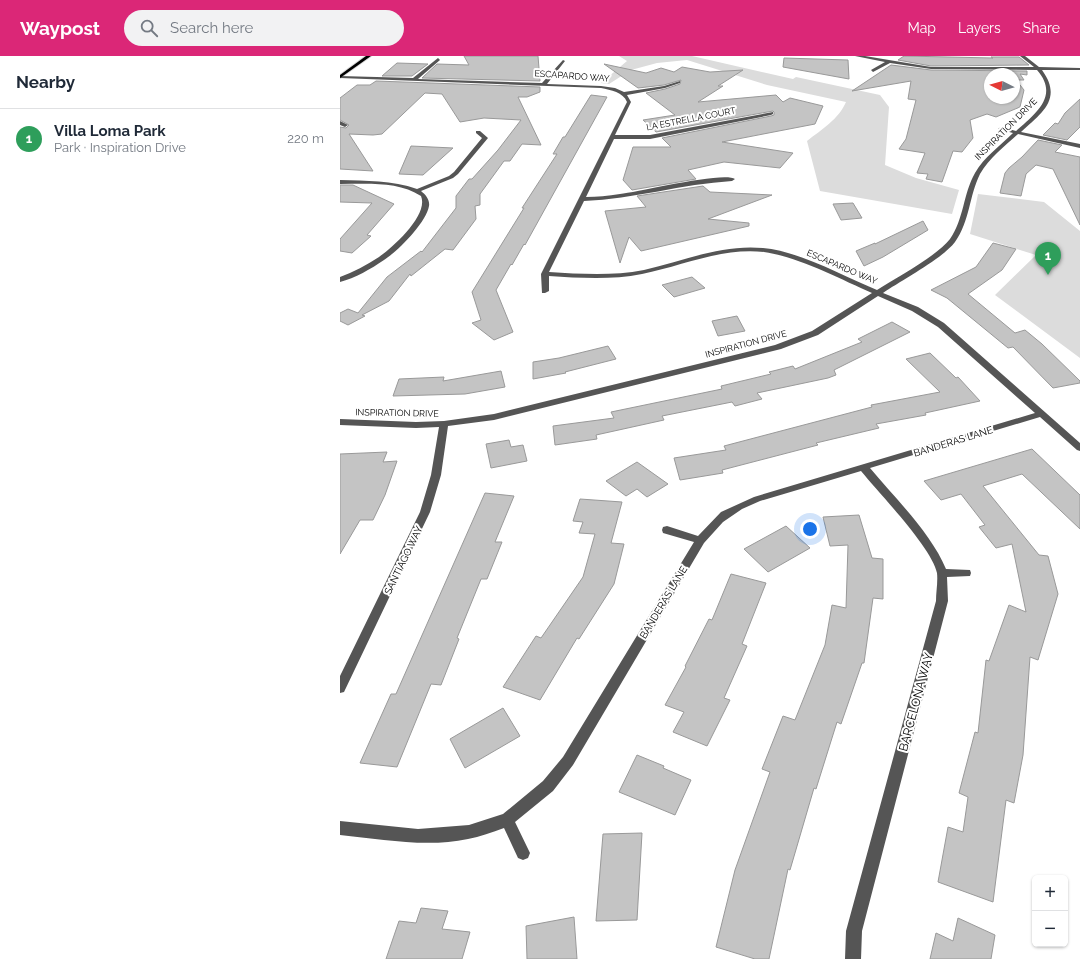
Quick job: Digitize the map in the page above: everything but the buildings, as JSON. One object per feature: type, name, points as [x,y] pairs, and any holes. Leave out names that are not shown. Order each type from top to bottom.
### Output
[{"type":"main road","points":[[340,77],[369,56]]},
{"type":"street","points":[[857,56],[888,62],[942,69],[1080,69]]},
{"type":"street","name":"INSPIRATION DRIVE","points":[[340,422],[396,425],[444,424],[494,417],[778,347],[816,333],[949,245],[962,226],[969,196],[979,170],[985,162],[1039,112],[1047,101],[1047,80],[1038,69],[1022,56]]},
{"type":"street","points":[[414,80],[438,59]]},
{"type":"street","points":[[544,84],[563,61]]},
{"type":"street","points":[[872,71],[888,62]]},
{"type":"street","name":"ESCAPARDO WAY","points":[[340,77],[601,87],[614,89],[624,94]]},
{"type":"street","points":[[545,292],[545,274],[629,102],[624,94],[664,87],[678,82]]},
{"type":"street","name":"LA ESTRELLA COURT","points":[[613,137],[650,137],[771,113]]},
{"type":"street","points":[[1001,129],[1080,146]]},
{"type":"street","points":[[416,191],[451,177],[456,173],[485,138],[478,132]]},
{"type":"street","points":[[582,199],[614,198],[709,180],[732,179]]},
{"type":"street","points":[[340,182],[393,185],[416,191],[426,199],[426,209],[403,239],[368,267],[340,280]]},
{"type":"street","name":"ESCAPARDO WAY","points":[[545,274],[595,276],[627,274],[658,269],[717,252],[731,250],[763,250],[793,257],[915,309],[941,325],[1080,448]]},
{"type":"street","name":"BANDERAS LANE","points":[[340,828],[418,836],[445,835],[469,832],[507,820],[548,786],[568,761],[700,540],[714,522],[725,513],[756,500],[1040,414]]},
{"type":"street","name":"SANTIAGO WAY","points":[[340,688],[420,525],[430,501],[436,479],[444,424]]},
{"type":"street","name":"BARCELONA WAY","points":[[853,959],[854,931],[942,601],[942,574],[936,558],[925,541],[864,468]]},
{"type":"street","points":[[667,530],[700,540]]},
{"type":"street","points":[[942,574],[966,573]]},
{"type":"street","points":[[507,820],[523,853]]},
{"type":"shaded area","points":[[619,56],[692,56],[793,79],[796,77],[880,95],[889,107],[885,165],[916,178],[959,190],[952,214],[820,191],[807,141],[839,114],[846,102],[767,85],[687,60],[657,63],[631,70],[609,84],[601,83],[627,61]]},
{"type":"shaded area","points":[[978,194],[1044,202],[1080,231],[1080,358],[995,295],[1036,255],[970,234]]},
{"type":"place","name":"Villa Loma Park","points":[[1048,275]]}]
